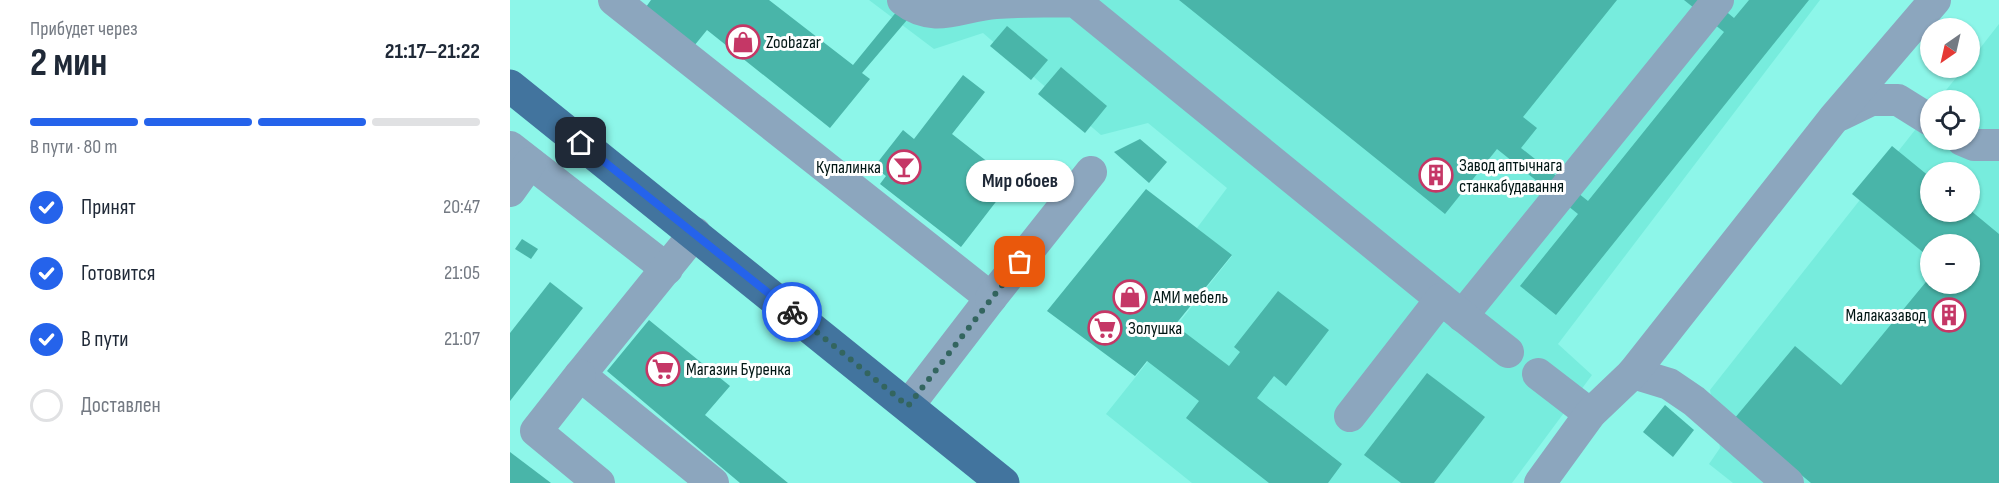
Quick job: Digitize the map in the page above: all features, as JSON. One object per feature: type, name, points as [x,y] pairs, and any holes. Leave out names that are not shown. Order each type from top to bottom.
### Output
[{"type":"main road","points":[[510,86],[1002,483]]},
{"type":"street","points":[[614,0],[991,298]]},
{"type":"street","points":[[903,0],[924,12],[944,14],[994,3],[1076,1],[1508,352]]},
{"type":"street","points":[[1350,416],[1452,307],[1718,0]]},
{"type":"street","points":[[1540,483],[1590,414],[1633,373],[1834,118],[1930,2]]},
{"type":"street","points":[[1834,118],[1871,99],[1898,100],[1920,114]]},
{"type":"street","points":[[1980,145],[1999,145]]},
{"type":"street","points":[[510,191],[520,155],[667,269]]},
{"type":"street","points":[[908,406],[1091,172]]},
{"type":"street","points":[[599,483],[536,431],[695,234]]},
{"type":"street","points":[[1633,373],[1669,384],[1694,401],[1788,483]]},
{"type":"street","points":[[1538,374],[1590,414]]},
{"type":"street","points":[[580,375],[713,483]]},
{"type":"shaded area","points":[[869,0],[1820,0],[1558,344],[1592,375],[1512,483],[1192,483],[1106,414],[1232,256],[1197,228],[1227,188],[1148,123],[1101,135],[983,33],[934,49]]},
{"type":"shaded area","points":[[1999,24],[1999,483],[1733,483],[1709,464],[1720,448],[1710,390],[1920,124],[1920,150],[1980,150],[1980,90],[1946,90],[1956,78],[1980,78],[1980,48]]},
{"type":"building","points":[[651,0],[769,0],[853,65],[906,0],[924,0],[862,73],[870,79],[830,128],[707,30],[694,46],[646,7]]},
{"type":"building","name":"Завод аптычнага станкабудавання","points":[[1179,0],[1617,0],[1523,117],[1537,128],[1521,148],[1588,201],[1724,32],[1684,0],[1712,0],[1734,18],[1749,0],[1809,0],[1556,315],[1520,286],[1578,214],[1497,149],[1445,214]]},
{"type":"building","points":[[1007,26],[1048,60],[1031,80],[990,46]]},
{"type":"building","points":[[1061,67],[1107,106],[1085,133],[1038,94]]},
{"type":"building","points":[[963,75],[985,92],[952,134],[1012,181],[961,247],[880,184],[886,176],[874,167],[903,130],[914,139]]},
{"type":"building","points":[[1140,139],[1167,162],[1149,183],[1114,152]]},
{"type":"building","name":"Малаказавод","points":[[1892,146],[1920,169],[1920,222],[1980,222],[1980,218],[1999,234],[1999,483],[1811,483],[1734,419],[1795,346],[1841,385],[1920,289],[1920,294],[1980,294],[1980,234],[1920,234],[1920,250],[1852,194]]},
{"type":"building","points":[[1146,189],[1232,255],[1175,325],[1229,366],[1240,352],[1234,347],[1278,291],[1329,330],[1286,386],[1274,376],[1257,398],[1342,464],[1328,483],[1269,483],[1186,418],[1199,401],[1147,361],[1135,376],[1047,311]]},
{"type":"building","points":[[522,239],[538,249],[531,259],[515,249]]},
{"type":"building","points":[[550,282],[583,308],[510,401],[510,333]]},
{"type":"building","points":[[649,320],[730,386],[705,415],[788,483],[740,483],[607,371]]},
{"type":"building","points":[[1427,373],[1485,417],[1434,483],[1401,483],[1364,455]]},
{"type":"building","points":[[1665,405],[1694,430],[1673,457],[1643,432]]},
{"type":"building","points":[[510,452],[551,483],[510,483]]},
{"type":"way so far","points":[[792,312],[908,406],[1020,262]]},
{"type":"place","name":"Zoobazar","points":[[743,42]]},
{"type":"place","name":"Купалинка","points":[[904,167]]},
{"type":"place","name":"Завод аптычнага станкабудавання","points":[[1436,175]]},
{"type":"place","name":"Мир обоев","points":[[1020,262]]},
{"type":"place","name":"АМИ мебель","points":[[1130,297]]},
{"type":"place","name":"Малаказавод","points":[[1949,315]]},
{"type":"place","name":"Золушка","points":[[1105,328]]},
{"type":"place","name":"Магазин Буренка","points":[[663,369]]},
{"type":"route","points":[[581,143],[792,312]]}]
